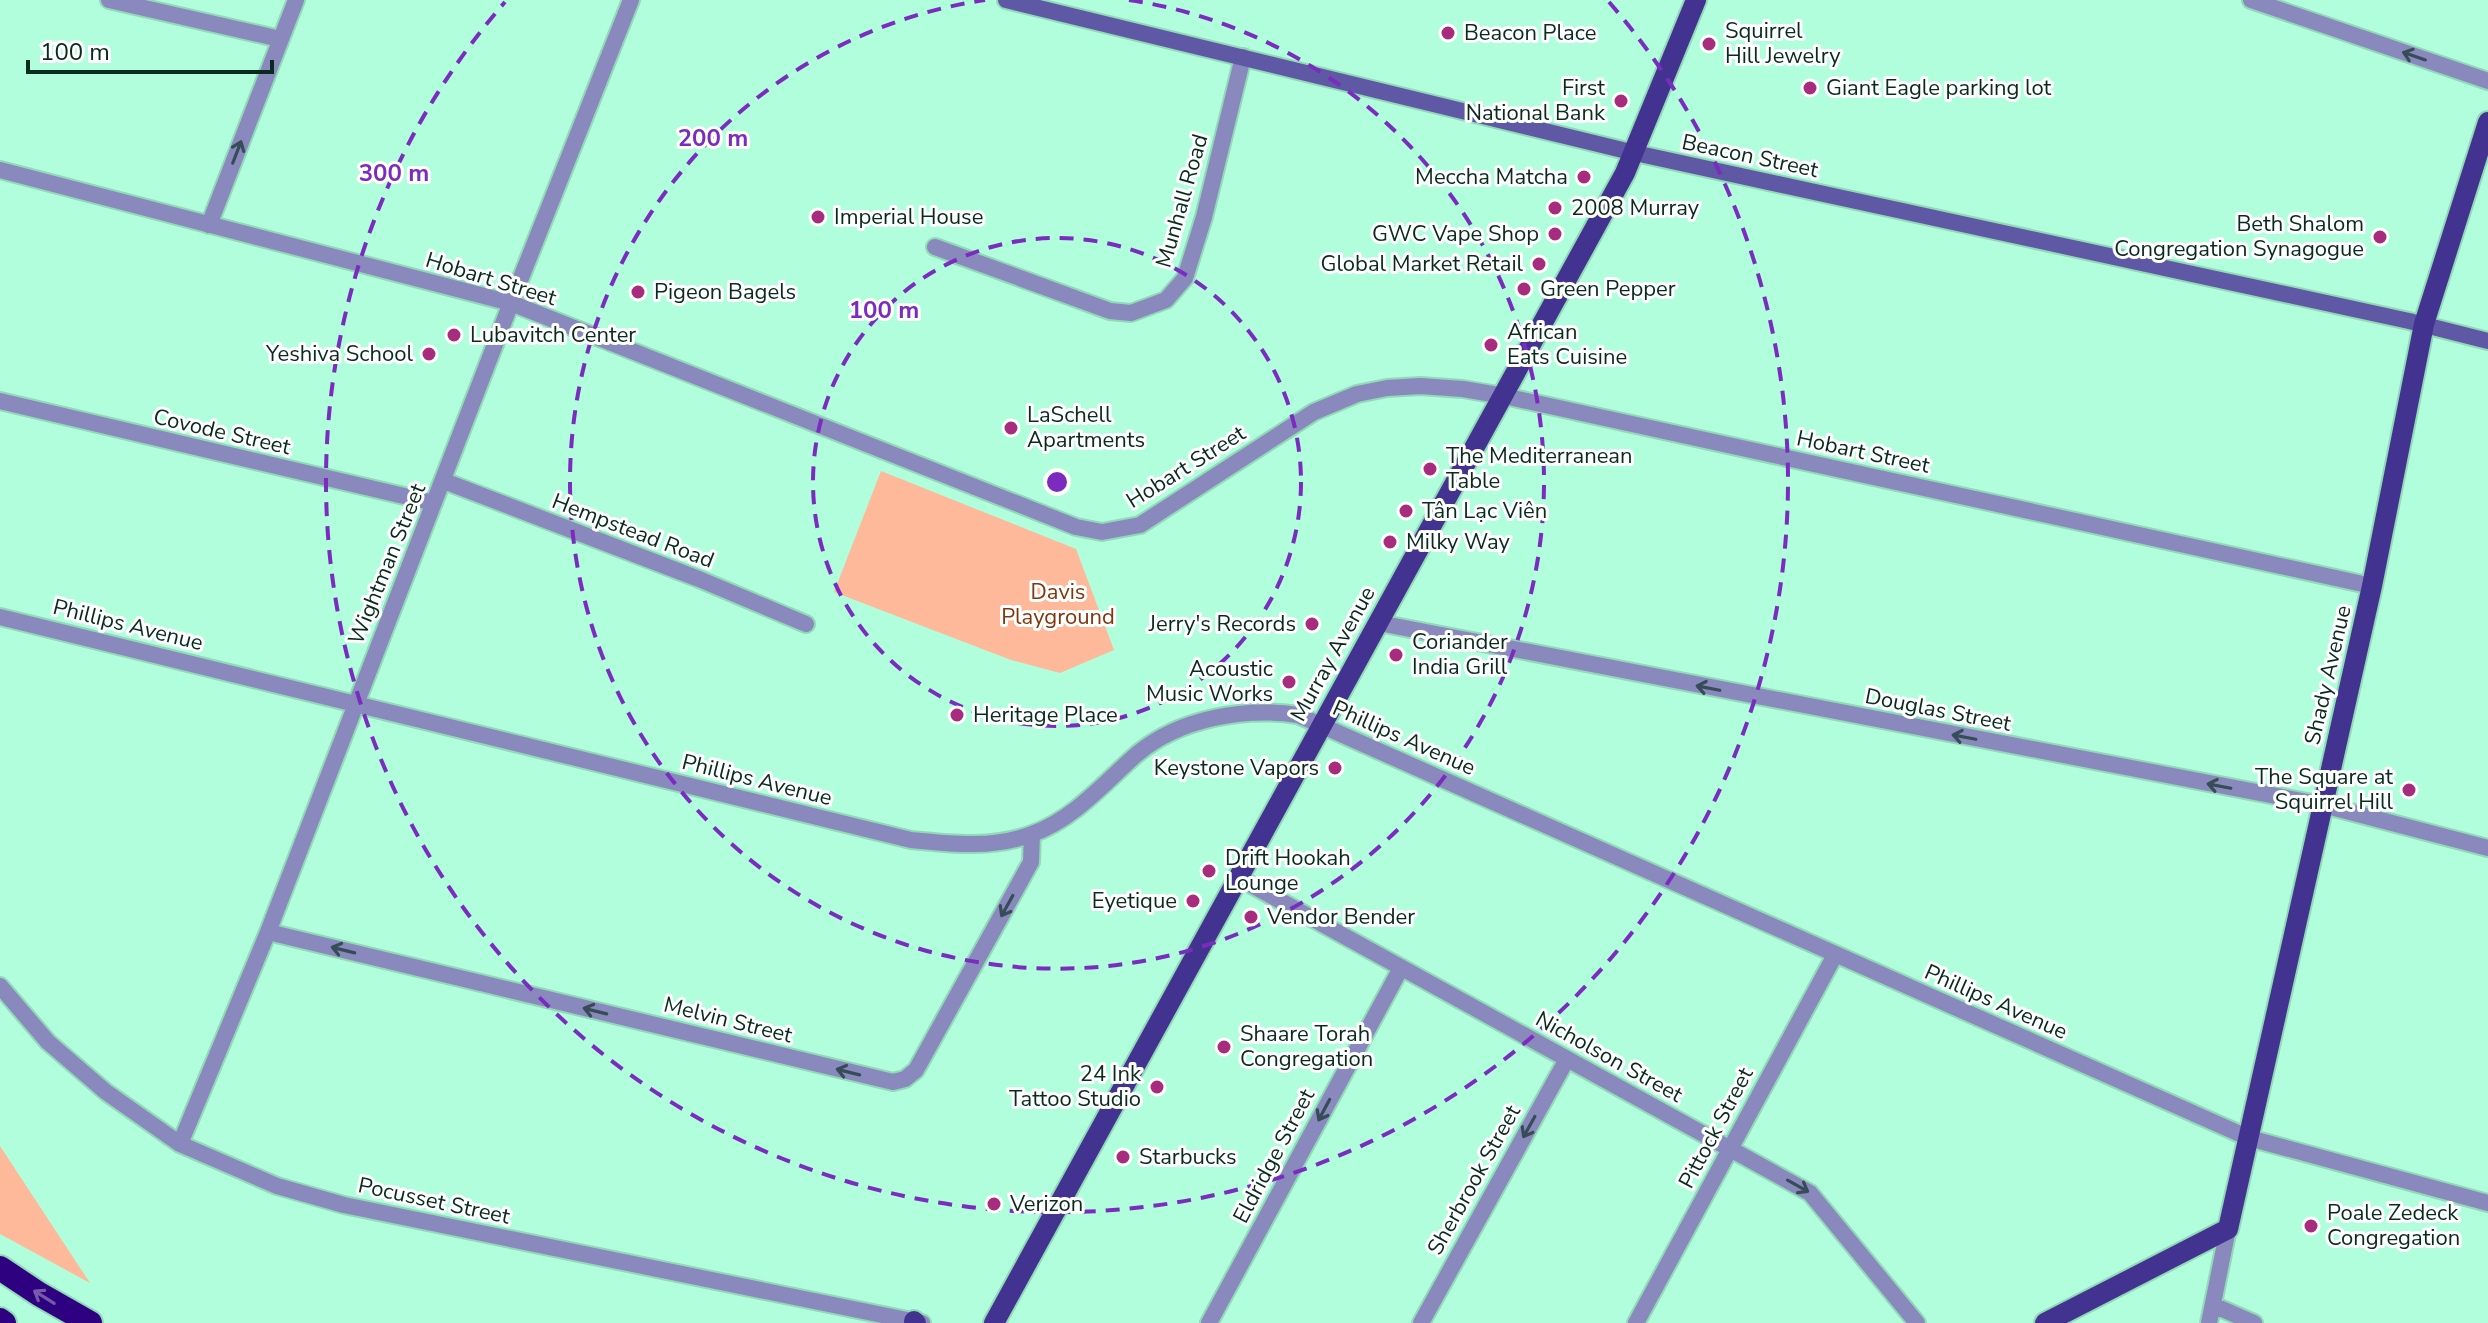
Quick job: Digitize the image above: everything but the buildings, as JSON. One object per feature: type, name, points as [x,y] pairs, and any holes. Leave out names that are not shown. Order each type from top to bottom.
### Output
[{"type":"highway","points":[[0,1268],[90,1323]]},
{"type":"main road","name":"Beacon Street","points":[[1006,0],[1635,153],[2424,324],[2488,341]]},
{"type":"main road","name":"Murray Avenue","points":[[994,1323],[1635,153],[1696,0]]},
{"type":"main road","name":"Shady Avenue","points":[[2228,1229],[2372,586],[2424,324],[2488,122]]},
{"type":"main road","points":[[2045,1323],[2228,1229]]},
{"type":"street","points":[[109,0],[280,39]]},
{"type":"street","points":[[209,225],[296,0]]},
{"type":"street","name":"Wightman Street","points":[[180,1144],[268,932],[631,0]]},
{"type":"street","points":[[2251,0],[2488,81]]},
{"type":"street","name":"Munhall Road","points":[[935,247],[1110,311],[1131,313],[1166,300],[1185,278],[1204,217],[1243,57]]},
{"type":"street","name":"Hobart Street","points":[[0,170],[511,303],[1076,527],[1102,532],[1140,525],[1314,412],[1357,394],[1420,386],[1504,396],[2372,586]]},
{"type":"street","name":"Covode Street","points":[[0,401],[434,503]]},
{"type":"street","name":"Hempstead Road","points":[[444,481],[699,579],[806,624]]},
{"type":"street","name":"Phillips Avenue","points":[[0,617],[911,840],[968,846],[1009,841],[1064,819],[1141,751],[1198,722],[1267,710],[1298,715],[2249,1138],[2488,1203]]},
{"type":"street","name":"Douglas Street","points":[[1379,623],[2323,805],[2488,848]]},
{"type":"street","name":"Melvin Street","points":[[268,932],[893,1082],[905,1079],[916,1070],[924,1056],[1031,862],[1032,834]]},
{"type":"street","name":"Nicholson Street","points":[[1239,878],[1810,1193],[1917,1323]]},
{"type":"street","name":"Pittock Street","points":[[1636,1323],[1835,955]]},
{"type":"street","name":"Eldridge Street","points":[[1209,1323],[1401,968]]},
{"type":"street","name":"Pocusset Street","points":[[0,986],[48,1042],[106,1092],[180,1144],[277,1186],[344,1205],[918,1322]]},
{"type":"street","name":"Sherbrook Street","points":[[1421,1323],[1567,1059]]},
{"type":"street","points":[[2209,1323],[2228,1229]]},
{"type":"street","points":[[2213,1305],[2254,1323]]},
{"type":"green space","name":"Davis Playground","points":[[881,471],[1076,549],[1114,650],[1060,673],[1011,660],[834,592]]},
{"type":"green space","points":[[0,1146],[90,1283],[0,1234]]},
{"type":"place","name":"Beacon Place","points":[[1448,33]]},
{"type":"place","name":"Squirrel Hill Jewelry","points":[[1709,44]]},
{"type":"place","name":"Giant Eagle parking lot","points":[[1810,88]]},
{"type":"place","name":"First National Bank","points":[[1621,101]]},
{"type":"place","name":"Meccha Matcha","points":[[1584,177]]},
{"type":"place","name":"2008 Murray","points":[[1555,208]]},
{"type":"place","name":"Imperial House","points":[[818,217]]},
{"type":"place","name":"GWC Vape Shop","points":[[1555,234]]},
{"type":"place","name":"Beth Shalom Congregation Synagogue","points":[[2380,237]]},
{"type":"place","name":"Global Market Retail","points":[[1539,264]]},
{"type":"place","name":"Green Pepper","points":[[1524,289]]},
{"type":"place","name":"Pigeon Bagels","points":[[638,292]]},
{"type":"place","name":"Lubavitch Center","points":[[454,335]]},
{"type":"place","name":"African Eats Cuisine","points":[[1491,345]]},
{"type":"place","name":"Yeshiva School","points":[[429,354]]},
{"type":"place","name":"LaSchell Apartments","points":[[1011,428]]},
{"type":"place","name":"The Mediterranean Table","points":[[1430,469]]},
{"type":"place","name":"Tân Lạc Viên","points":[[1406,511]]},
{"type":"place","name":"Milky Way","points":[[1390,542]]},
{"type":"place","name":"Jerry's Records","points":[[1312,624]]},
{"type":"place","name":"Coriander India Grill","points":[[1396,655]]},
{"type":"place","name":"Acoustic Music Works","points":[[1289,682]]},
{"type":"place","name":"Heritage Place","points":[[957,715]]},
{"type":"place","name":"Keystone Vapors","points":[[1335,768]]},
{"type":"place","name":"The Square at Squirrel Hill","points":[[2409,790]]},
{"type":"place","name":"Drift Hookah Lounge","points":[[1209,871]]},
{"type":"place","name":"Eyetique","points":[[1193,901]]},
{"type":"place","name":"Vendor Bender","points":[[1251,917]]},
{"type":"place","name":"Shaare Torah Congregation","points":[[1224,1047]]},
{"type":"place","name":"24 Ink Tattoo Studio","points":[[1157,1087]]},
{"type":"place","name":"Starbucks","points":[[1123,1157]]},
{"type":"place","name":"Verizon","points":[[994,1204]]},
{"type":"place","name":"Poale Zedeck Congregation","points":[[2311,1226]]}]
